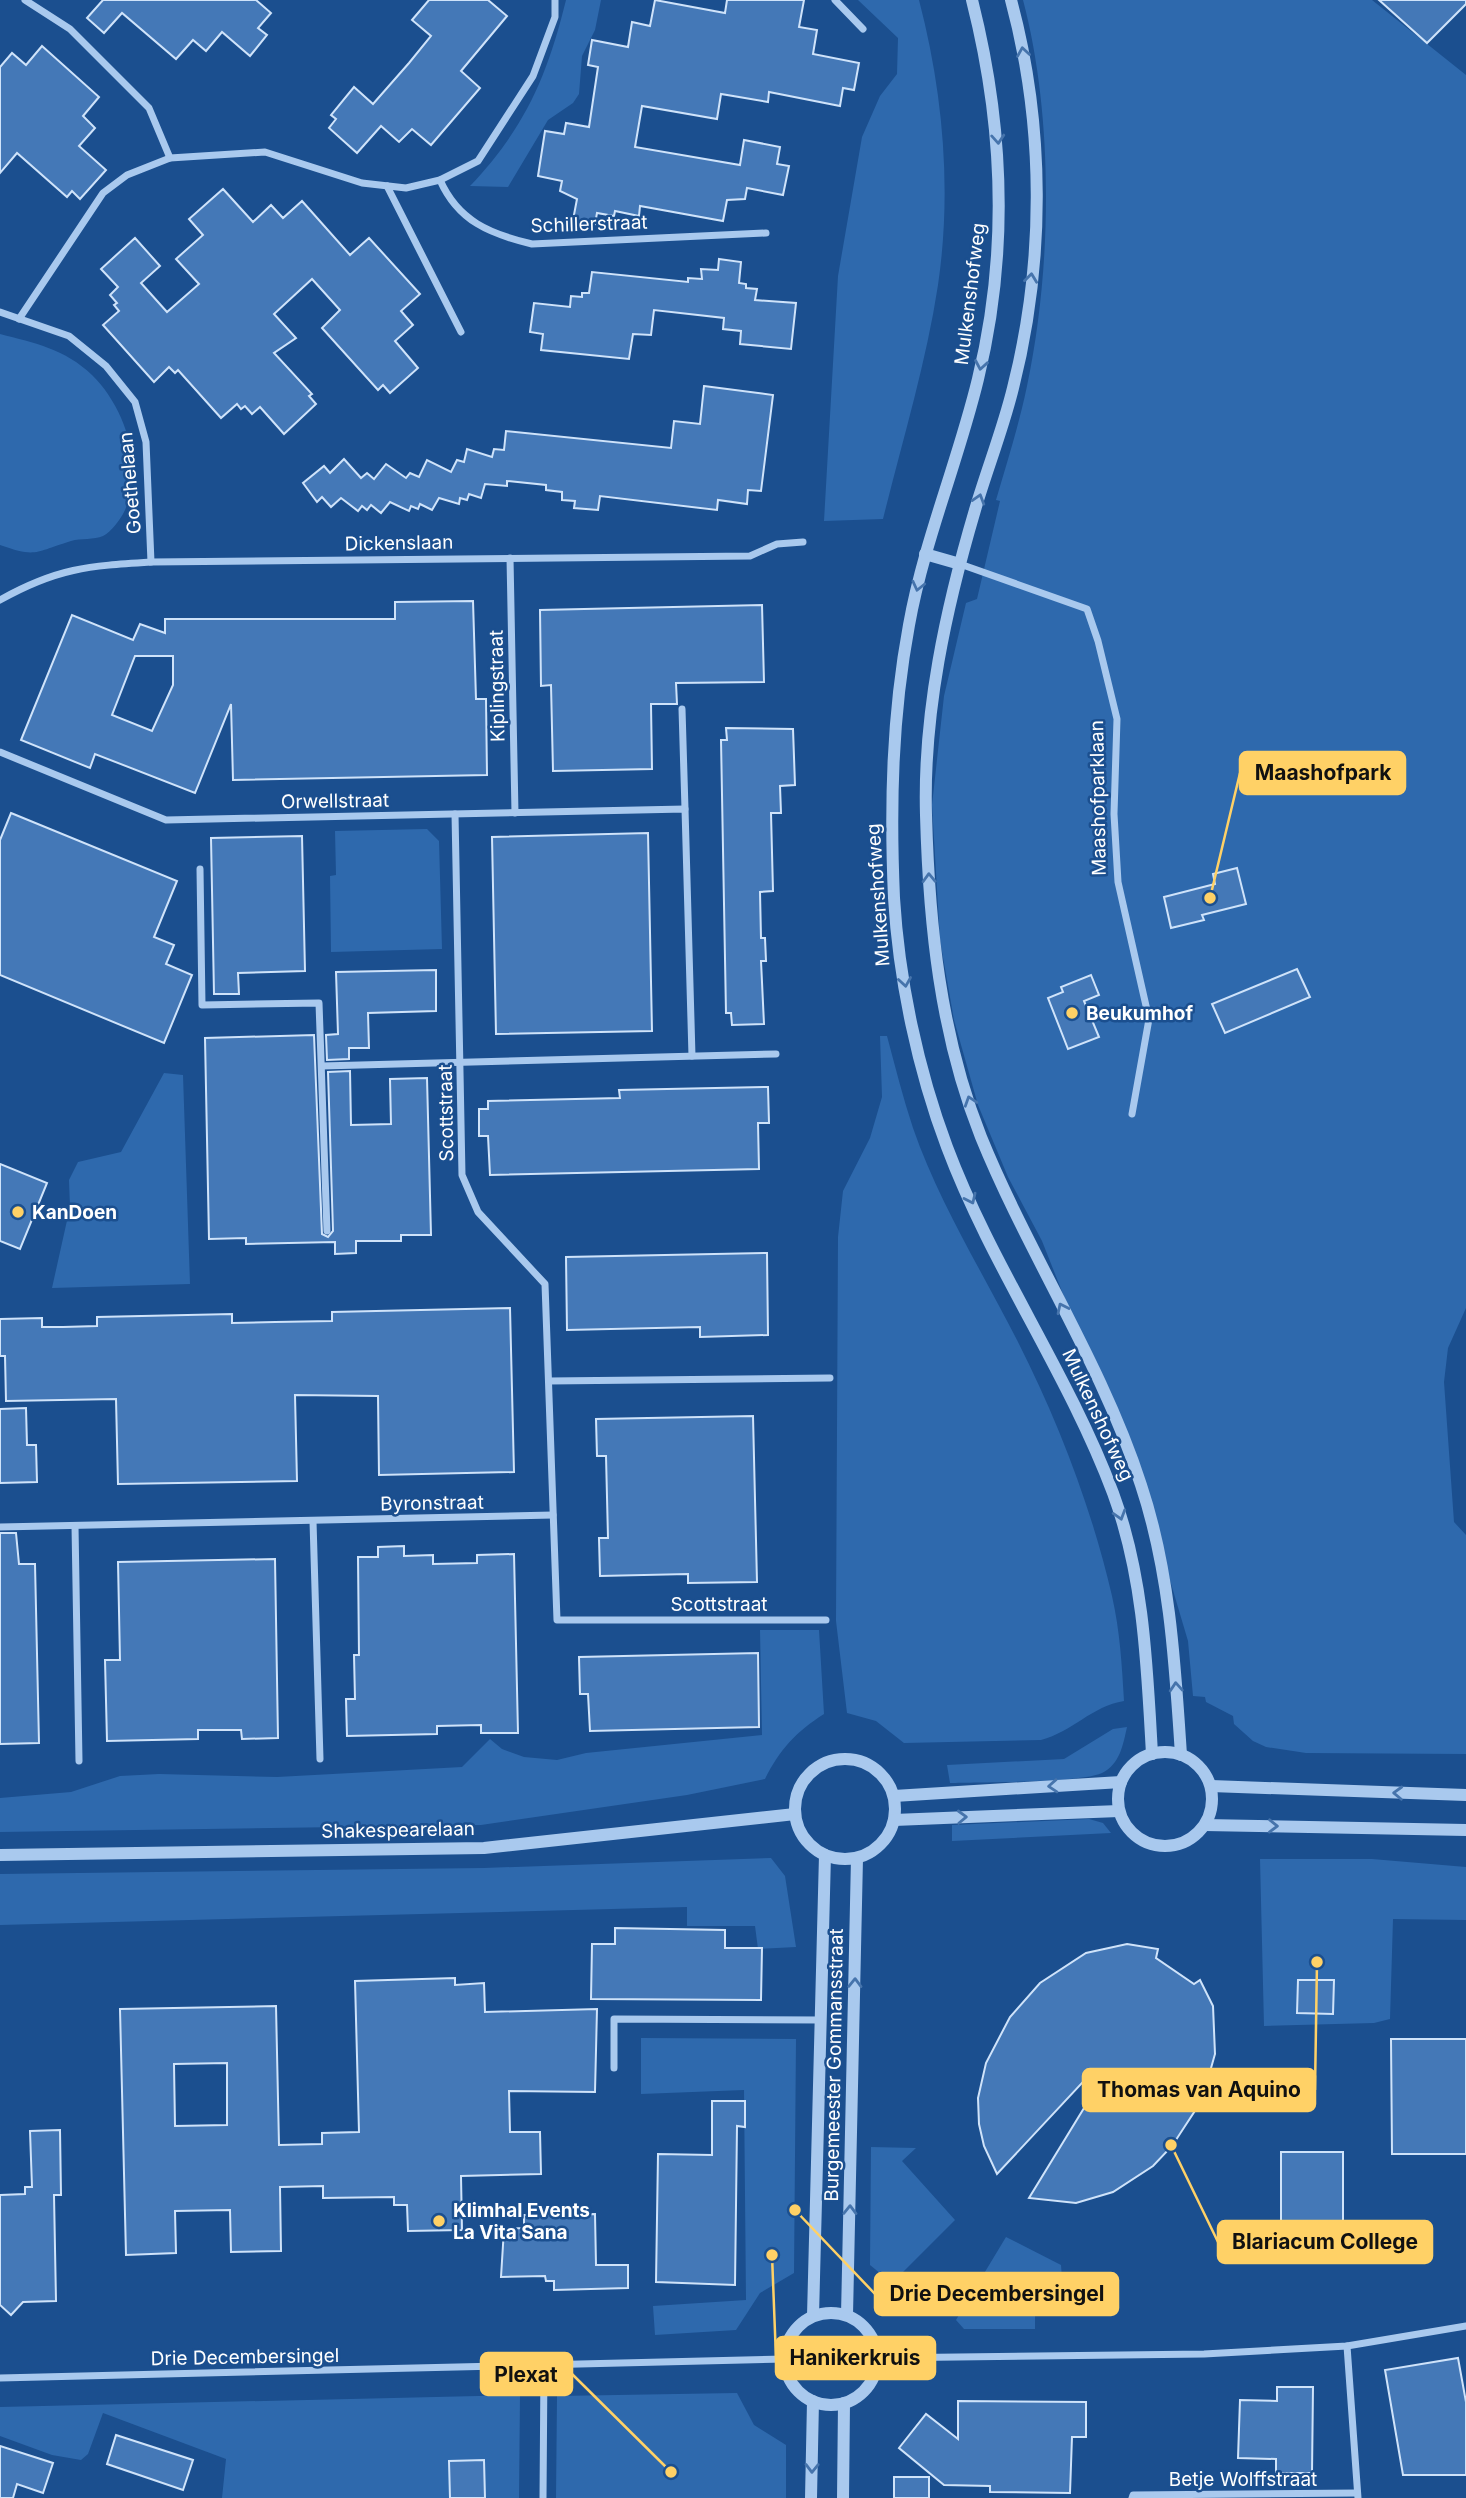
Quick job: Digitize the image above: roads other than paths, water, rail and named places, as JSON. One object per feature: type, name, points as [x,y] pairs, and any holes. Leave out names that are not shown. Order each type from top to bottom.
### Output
[{"type":"street","points":[[25,0],[69,29],[149,108],[170,158]]},
{"type":"street","points":[[19,319],[103,193],[127,175],[170,158],[265,152],[362,183],[406,188],[440,180],[478,161],[533,76],[555,17],[555,0]]},
{"type":"street","points":[[835,0],[863,29]]},
{"type":"street","name":"Mulkenshofweg","points":[[972,0],[996,116],[1000,177],[992,306],[978,380],[925,554],[909,624],[891,769],[895,904],[908,1001],[947,1147],[1088,1430],[1114,1496],[1138,1584],[1152,1754]]},
{"type":"street","name":"Mulkenshofweg","points":[[1011,0],[1022,40],[1031,111],[1037,172],[1036,235],[1027,313],[1013,388],[960,565],[939,667],[927,767],[930,900],[941,993],[950,1040],[981,1135],[1112,1412],[1141,1483],[1165,1585],[1181,1755]]},
{"type":"street","name":"Schillerstraat","points":[[440,180],[451,204],[473,220],[496,236],[532,244],[766,233]]},
{"type":"street","points":[[387,186],[461,332]]},
{"type":"street","name":"Goethelaan","points":[[0,312],[69,336],[106,366],[135,402],[146,442],[151,562]]},
{"type":"street","name":"Dickenslaan","points":[[0,600],[51,574],[86,567],[151,562],[750,556],[777,544],[803,542]]},
{"type":"street","name":"Maashofparklaan","points":[[925,554],[1087,609],[1098,641],[1117,719],[1114,814],[1118,882],[1149,1019],[1132,1114]]},
{"type":"street","name":"Kiplingstraat","points":[[510,558],[515,813]]},
{"type":"street","points":[[682,709],[692,1056]]},
{"type":"street","name":"Orwellstraat","points":[[0,752],[166,820],[685,809]]},
{"type":"street","name":"Scottstraat","points":[[455,814],[462,1175],[478,1212],[545,1284],[556,1620],[826,1620]]},
{"type":"street","points":[[200,869],[202,1005],[319,1003],[327,1231]]},
{"type":"street","points":[[322,1066],[776,1054]]},
{"type":"street","points":[[549,1381],[830,1378]]},
{"type":"street","name":"Byronstraat","points":[[0,1527],[553,1515]]},
{"type":"street","points":[[313,1521],[320,1759]]},
{"type":"street","points":[[75,1526],[79,1761]]},
{"type":"street","points":[[1152,1754],[1181,1755],[1200,1768],[1211,1786],[1212,1805],[1205,1825],[1180,1844],[1159,1846],[1136,1837],[1119,1811],[1121,1782],[1128,1769],[1152,1754]]},
{"type":"street","points":[[835,1759],[865,1763],[878,1771],[894,1796],[894,1820],[881,1844],[857,1858],[841,1859],[825,1855],[804,1839],[795,1814],[800,1785],[821,1764],[835,1759]]},
{"type":"street","points":[[894,1796],[1121,1782]]},
{"type":"street","points":[[1211,1786],[1466,1795]]},
{"type":"street","points":[[894,1820],[1119,1811]]},
{"type":"street","name":"Shakespearelaan","points":[[0,1855],[484,1848],[795,1814]]},
{"type":"street","points":[[1205,1825],[1466,1830]]},
{"type":"street","name":"Burgemeester Gommansstraat","points":[[813,2316],[825,1855]]},
{"type":"street","name":"Burgemeester Gommansstraat","points":[[847,2315],[857,1858]]},
{"type":"street","name":"Burgemeester Gommansstraat","points":[[614,2068],[614,2019],[821,2020]]},
{"type":"street","points":[[832,2312],[847,2315],[868,2330],[875,2344],[877,2358],[873,2380],[866,2389],[844,2403],[828,2405],[813,2401],[793,2385],[785,2359],[793,2333],[813,2316],[832,2312]]},
{"type":"street","points":[[877,2358],[1204,2354],[1347,2346],[1466,2326]]},
{"type":"street","points":[[1347,2346],[1357,2495]]},
{"type":"street","name":"Drie Decembersingel","points":[[0,2378],[785,2359]]},
{"type":"street","points":[[543,2498],[544,2365]]},
{"type":"street","points":[[811,2498],[813,2401]]},
{"type":"street","points":[[843,2498],[844,2403]]},
{"type":"street","name":"Betje Wolffstraat","points":[[1132,2498],[1133,2495],[1357,2495]]},
{"type":"place","name":"Maashofpark","points":[[1210,898]]},
{"type":"place","name":"Beukumhof","points":[[1072,1013]]},
{"type":"place","name":"KanDoen","points":[[18,1212]]},
{"type":"place","name":"Thomas van Aquino","points":[[1317,1962]]},
{"type":"place","name":"Blariacum College","points":[[1171,2145]]},
{"type":"place","name":"Drie Decembersingel","points":[[795,2210]]},
{"type":"place","name":"Klimhal Events La Vita Sana","points":[[439,2221]]},
{"type":"place","name":"Hanikerkruis","points":[[772,2255]]},
{"type":"place","name":"Plexat","points":[[671,2472]]}]
